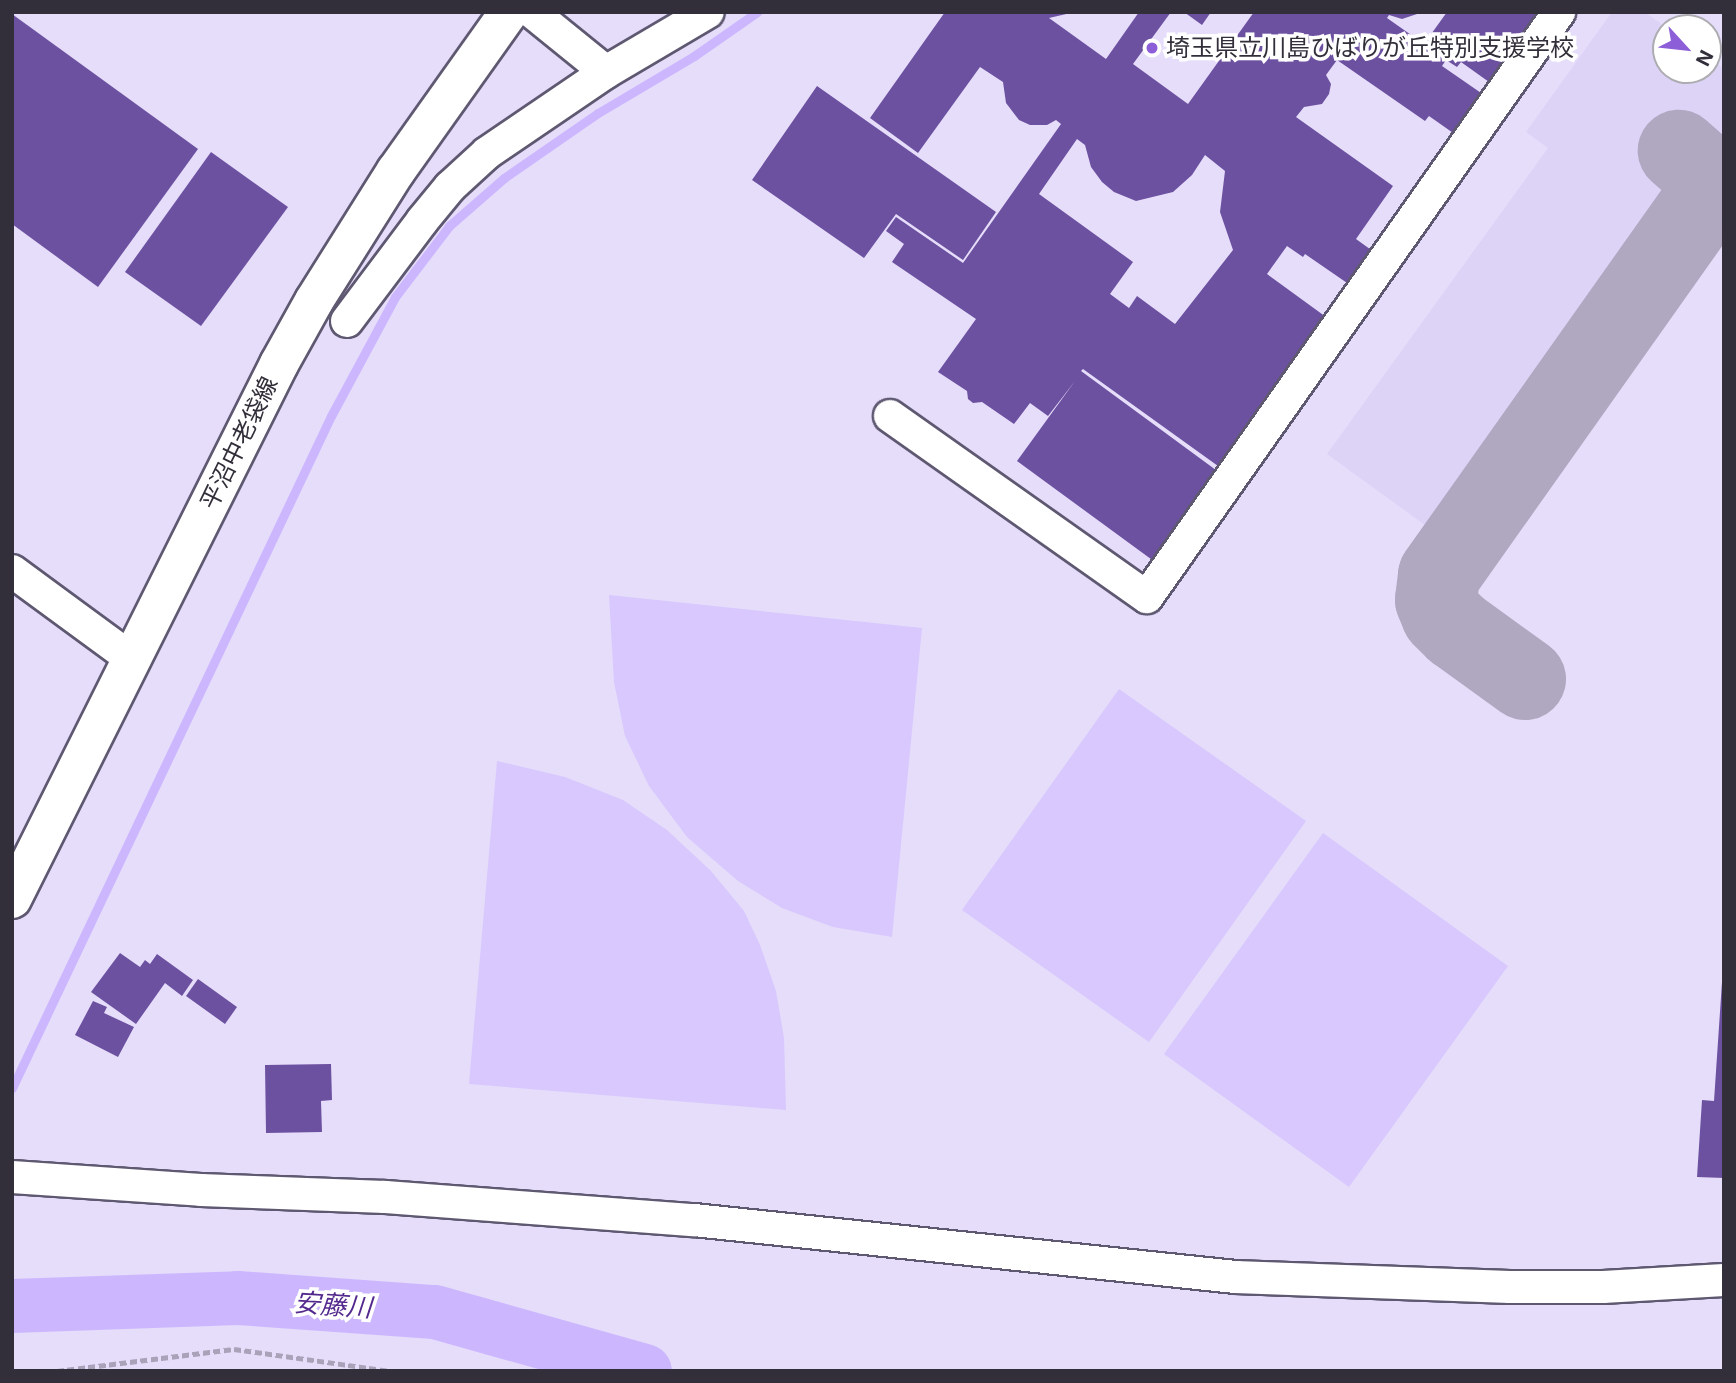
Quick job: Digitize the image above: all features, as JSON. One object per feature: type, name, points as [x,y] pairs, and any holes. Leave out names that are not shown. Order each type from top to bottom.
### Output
[{"type":"main road","name":"平沼中老袋線","points":[[14,890],[279,364],[314,300],[396,172],[509,12]]},
{"type":"street","points":[[532,12],[606,72]]},
{"type":"street","points":[[347,321],[450,187],[487,153],[606,72],[708,12]]},
{"type":"street","points":[[890,416],[1147,597],[1559,12]]},
{"type":"street","points":[[12,570],[132,659]]},
{"type":"street","points":[[12,1177],[201,1190],[385,1197],[694,1220],[1235,1277],[1536,1287],[1603,1287],[1724,1280]]},
{"type":"path","points":[[57,1371],[234,1349],[391,1371]]},
{"type":"shaded area","points":[[1612,12],[1645,12],[1652,17],[1652,84],[1722,84],[1722,68],[1724,69],[1724,228],[1480,565],[1327,454],[1548,148],[1526,132]]},
{"type":"shaded area","points":[[609,595],[922,628],[892,937],[833,927],[782,908],[738,881],[687,837],[649,786],[625,736],[614,682]]},
{"type":"shaded area","points":[[1119,689],[1306,821],[1149,1042],[962,910]]},
{"type":"shaded area","points":[[497,761],[565,777],[623,800],[667,830],[711,871],[744,911],[760,945],[776,991],[784,1038],[786,1110],[469,1084]]},
{"type":"shaded area","points":[[1323,833],[1508,966],[1349,1187],[1164,1054]]},
{"type":"building","points":[[945,12],[1075,12],[1049,18],[1106,59],[1139,12],[1171,12],[1133,64],[1188,104],[1254,12],[1423,12],[1402,19],[1389,15],[1387,18],[1424,44],[1447,12],[1543,12],[1489,82],[1461,62],[1457,67],[1446,60],[1442,66],[1484,95],[1456,135],[1429,116],[1425,121],[1337,60],[1326,75],[1331,84],[1329,94],[1322,104],[1304,107],[1296,117],[1393,186],[1356,239],[1374,252],[1350,285],[1305,254],[1303,257],[1287,246],[1267,274],[1326,317],[1218,466],[1083,369],[1081,371],[1220,473],[1155,562],[1017,461],[1075,381],[1048,416],[1030,403],[1014,424],[982,402],[973,403],[968,399],[967,391],[938,372],[976,319],[892,262],[904,244],[886,231],[896,217],[963,263],[1061,124],[1056,120],[1047,125],[1030,125],[1019,120],[1006,103],[1003,82],[980,67],[918,153],[870,118]],"holes":[[[1077,139],[1085,145],[1091,167],[1102,182],[1114,192],[1136,201],[1173,192],[1192,175],[1205,155],[1225,171],[1220,212],[1233,250],[1175,324],[1137,296],[1129,308],[1110,294],[1133,262],[1039,194]]]},
{"type":"building","points":[[1184,12],[1211,12],[1202,25]]},
{"type":"building","points":[[12,14],[198,149],[98,287],[12,224]]},
{"type":"building","points":[[817,86],[996,212],[963,260],[896,214],[864,258],[752,180]]},
{"type":"building","points":[[211,152],[288,207],[201,326],[125,272]]},
{"type":"building","points":[[120,953],[140,967],[145,960],[150,964],[157,954],[193,980],[182,996],[165,983],[136,1024],[91,992]]},
{"type":"building","points":[[198,979],[237,1007],[225,1024],[186,996]]},
{"type":"building","points":[[1722,982],[1724,1178],[1697,1177],[1702,1100],[1714,1101]]},
{"type":"building","points":[[93,1001],[107,1007],[104,1013],[134,1027],[118,1057],[75,1035]]},
{"type":"building","points":[[331,1064],[332,1100],[321,1101],[322,1132],[266,1133],[265,1065]]},
{"type":"waterway","points":[[12,1088],[331,416],[395,297],[449,226],[504,178],[598,113],[694,56],[757,12]]},
{"type":"waterway","name":"安藤川","points":[[12,1306],[238,1298],[435,1312],[645,1371]]},
{"type":"taxiway","points":[[1525,679],[1457,630],[1442,615],[1436,600],[1439,575],[1708,195],[1711,179],[1679,151]]},
{"type":"place","name":"埼玉県立川島ひばりが丘特別支援学校","points":[[1152,48]]}]
